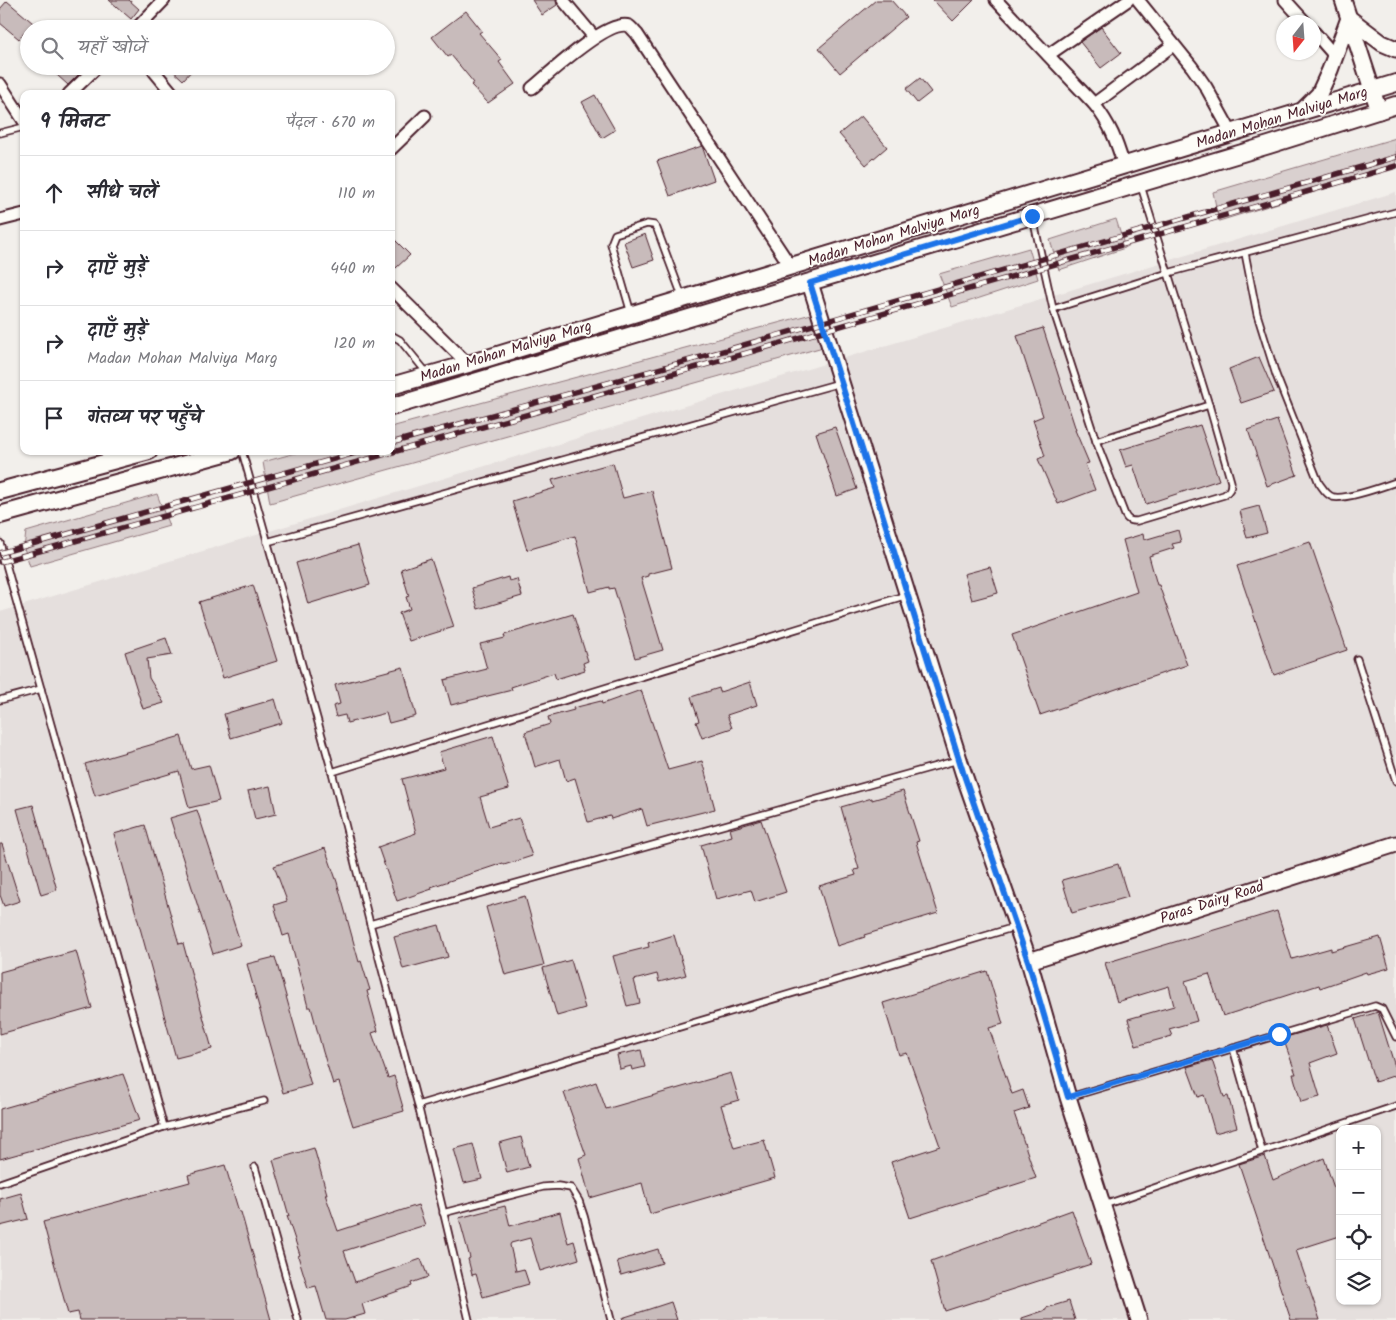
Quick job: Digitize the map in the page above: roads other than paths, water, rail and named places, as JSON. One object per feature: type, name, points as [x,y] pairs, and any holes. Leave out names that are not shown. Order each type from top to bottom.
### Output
[{"type":"main road","name":"Madan Mohan Malviya Marg","points":[[395,385],[683,300],[1396,83]]},
{"type":"main road","name":"Madan Mohan Malviya Marg","points":[[395,406],[1140,184],[1396,105]]},
{"type":"main road","points":[[0,491],[134,455]]},
{"type":"main road","points":[[0,515],[218,455]]},
{"type":"street","points":[[145,20],[164,0]]},
{"type":"street","points":[[564,0],[594,37]]},
{"type":"street","points":[[996,0],[1094,104],[1108,122],[1116,139],[1124,166]]},
{"type":"street","points":[[1048,55],[1128,0]]},
{"type":"street","points":[[1138,0],[1192,67],[1206,87],[1232,134]]},
{"type":"street","points":[[1285,0],[1299,15]]},
{"type":"street","points":[[1343,0],[1378,110]]},
{"type":"street","points":[[1349,18],[1382,43],[1396,49]]},
{"type":"street","points":[[1300,113],[1319,94],[1349,18]]},
{"type":"street","points":[[532,88],[594,37],[620,26],[629,26],[637,34],[791,267]]},
{"type":"street","points":[[1321,40],[1335,56]]},
{"type":"street","points":[[1094,104],[1173,45]]},
{"type":"street","points":[[74,90],[89,75]]},
{"type":"street","points":[[157,75],[170,90]]},
{"type":"street","points":[[0,84],[20,116]]},
{"type":"street","points":[[395,145],[425,116]]},
{"type":"street","points":[[0,220],[20,215]]},
{"type":"street","points":[[810,283],[959,759],[1028,961],[1068,1097],[1139,1320]]},
{"type":"street","points":[[395,292],[468,364]]},
{"type":"street","name":"Paras Dairy Road","points":[[1028,961],[1396,844]]},
{"type":"lane","points":[[0,133],[20,128]]},
{"type":"lane","points":[[1032,216],[1053,310],[1096,441],[1127,519],[1137,521],[1224,495],[1229,492],[1231,487],[1209,405],[1140,184]]},
{"type":"lane","points":[[1053,310],[1168,273],[1396,212]]},
{"type":"lane","points":[[632,315],[611,244],[615,234],[647,224],[654,225],[657,229],[683,300]]},
{"type":"lane","points":[[1245,253],[1258,314],[1276,375],[1319,483],[1331,497],[1341,497],[1396,482]]},
{"type":"lane","points":[[395,338],[400,340],[429,376]]},
{"type":"lane","points":[[267,542],[841,383]]},
{"type":"lane","points":[[1096,441],[1209,405]]},
{"type":"lane","points":[[243,455],[332,772],[418,1105],[469,1320]]},
{"type":"lane","points":[[0,543],[164,1127]]},
{"type":"lane","points":[[332,772],[908,594]]},
{"type":"lane","points":[[1357,659],[1396,781]]},
{"type":"lane","points":[[0,700],[41,688]]},
{"type":"lane","points":[[370,924],[959,759]]},
{"type":"lane","points":[[418,1105],[1017,927]]},
{"type":"lane","points":[[1068,1097],[1375,1006],[1382,1009],[1396,1037]]},
{"type":"lane","points":[[1233,1048],[1262,1151]]},
{"type":"lane","points":[[0,1183],[164,1127],[264,1101]]},
{"type":"lane","points":[[1102,1206],[1396,1106]]},
{"type":"lane","points":[[256,1167],[298,1320]]},
{"type":"lane","points":[[443,1212],[544,1187],[558,1186],[571,1188],[584,1216],[610,1320]]},
{"type":"railway","points":[[395,442],[723,351],[1396,157]]},
{"type":"railway","points":[[395,452],[726,359],[1396,166]]},
{"type":"railway","points":[[0,553],[348,455]]},
{"type":"railway","points":[[0,562],[383,455]]}]
